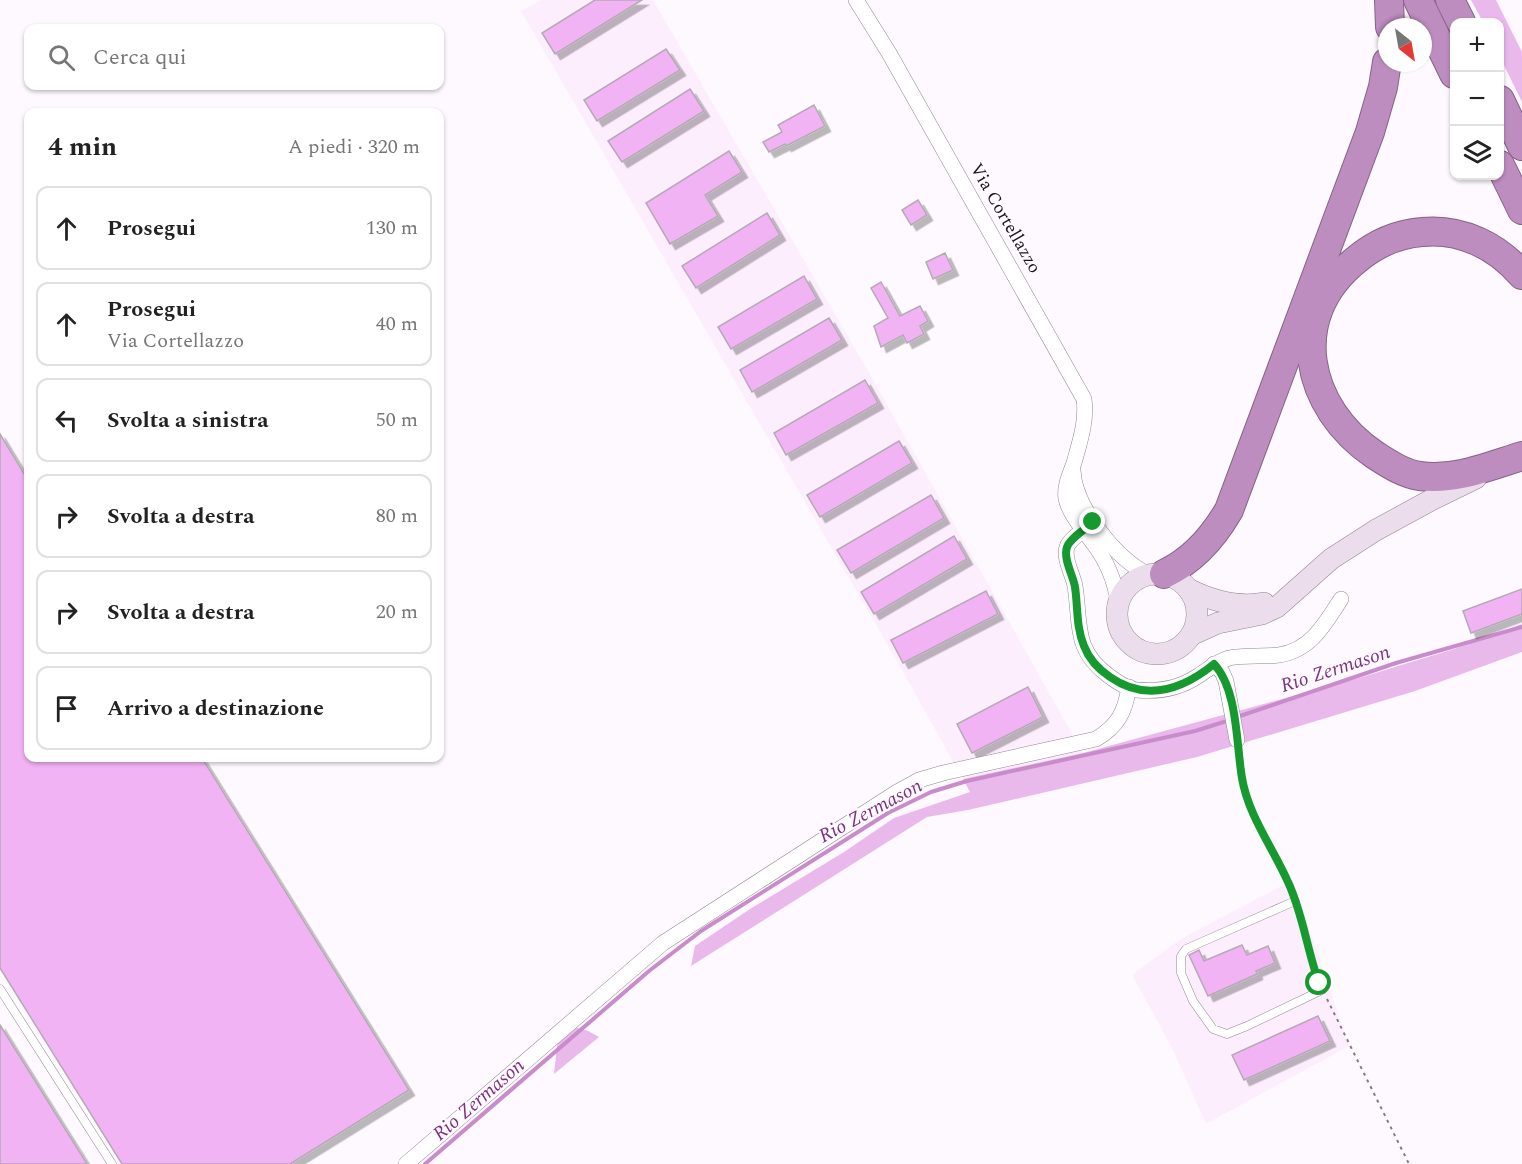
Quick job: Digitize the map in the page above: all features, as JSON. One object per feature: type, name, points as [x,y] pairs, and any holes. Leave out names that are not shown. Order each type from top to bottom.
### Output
[{"type":"highway","points":[[1389,0],[1390,18]]},
{"type":"highway","points":[[1418,0],[1454,72]]},
{"type":"highway","points":[[1450,0],[1459,18]]},
{"type":"highway","points":[[1156,574],[1180,565],[1196,551],[1219,527],[1229,510],[1370,132],[1385,72]]},
{"type":"highway","points":[[1504,106],[1522,131]]},
{"type":"highway","points":[[1504,108],[1522,146]]},
{"type":"highway","points":[[1504,173],[1522,210]]},
{"type":"highway","points":[[1522,275],[1496,250],[1462,235],[1427,231],[1395,237],[1360,256],[1331,285],[1318,309],[1311,337],[1311,350],[1318,387],[1333,415],[1353,438],[1393,466],[1419,476],[1448,476],[1466,474],[1522,456]]},
{"type":"main road","points":[[1290,594],[1271,601],[1248,605],[1226,603],[1190,590],[1174,577],[1156,574],[1137,578],[1129,584],[1118,602],[1116,614],[1123,636],[1130,645],[1152,654],[1163,654],[1174,650],[1191,635],[1218,623],[1262,614],[1277,606],[1331,559],[1376,530],[1433,499],[1522,456]]},
{"type":"main road","points":[[1190,590],[1197,608],[1195,626],[1191,635]]},
{"type":"street","name":"Via Cortellazzo","points":[[856,0],[889,53],[1080,389],[1086,412],[1084,428],[1065,493],[1071,511],[1130,564],[1156,574]]},
{"type":"street","name":"Via Cortellazzo","points":[[1088,526],[1115,586],[1118,602]]},
{"type":"street","points":[[1088,526],[1067,544],[1066,552],[1076,589],[1078,628],[1090,658],[1103,672],[1134,690],[1157,691],[1175,687],[1199,676],[1214,664],[1231,658],[1280,655],[1294,650],[1309,643],[1320,631],[1341,599]]},
{"type":"street","points":[[1214,664],[1222,672],[1226,681],[1237,740]]},
{"type":"street","points":[[406,1164],[663,943],[919,780],[1096,739],[1115,726],[1126,705],[1129,687]]},
{"type":"lane","points":[[1295,901],[1186,949],[1181,956],[1181,973],[1193,1001],[1213,1029],[1227,1034],[1322,990]]},
{"type":"lane","points":[[0,989],[112,1164]]},
{"type":"path","points":[[1237,740],[1242,780],[1248,801],[1289,884],[1312,965],[1322,990],[1409,1164]]},
{"type":"shaded area","points":[[541,0],[653,0],[867,369],[1083,753],[963,779],[521,11]]},
{"type":"shaded area","points":[[1471,0],[1496,0],[1522,52],[1522,102],[1504,65],[1504,18],[1481,18]]},
{"type":"shaded area","points":[[1522,624],[1522,652],[1415,691],[1197,757],[968,810],[927,817],[691,966],[695,946],[894,818],[970,792],[963,779],[1083,753],[1359,678],[1454,649]]},
{"type":"shaded area","points":[[1293,880],[1349,1046],[1206,1124],[1172,1048],[1132,975],[1179,940]]},
{"type":"shaded area","points":[[572,1026],[599,1037],[554,1074],[559,1029]]},
{"type":"building","points":[[595,0],[642,0],[555,54],[542,33]]},
{"type":"building","points":[[666,49],[680,70],[597,121],[584,100]]},
{"type":"building","points":[[690,89],[704,111],[622,162],[608,141]]},
{"type":"building","points":[[814,105],[825,126],[769,152],[763,142],[782,132],[778,125]]},
{"type":"building","points":[[729,151],[742,172],[705,195],[718,216],[670,244],[646,203]]},
{"type":"building","points":[[918,200],[927,215],[911,225],[902,210]]},
{"type":"building","points":[[767,213],[780,235],[696,288],[682,266]]},
{"type":"building","points":[[945,253],[953,270],[933,279],[926,262]]},
{"type":"building","points":[[804,276],[817,299],[731,349],[718,327]]},
{"type":"building","points":[[881,282],[900,316],[920,306],[928,321],[920,326],[924,334],[907,343],[903,335],[881,347],[874,326],[888,318],[871,288]]},
{"type":"building","points":[[829,318],[842,340],[752,392],[740,370]]},
{"type":"building","points":[[865,380],[878,403],[786,455],[774,433]]},
{"type":"building","points":[[0,434],[24,473],[24,762],[204,762],[409,1090],[290,1164],[122,1164],[0,968]]},
{"type":"building","points":[[899,441],[912,463],[820,517],[807,495]]},
{"type":"building","points":[[931,495],[944,518],[851,573],[837,550]]},
{"type":"building","points":[[954,536],[967,559],[874,614],[861,592]]},
{"type":"building","points":[[1522,589],[1522,614],[1471,633],[1463,611]]},
{"type":"building","points":[[986,591],[998,614],[903,663],[891,640]]},
{"type":"building","points":[[1028,687],[1043,717],[972,753],[957,724]]},
{"type":"building","points":[[1242,945],[1247,955],[1268,946],[1275,963],[1256,971],[1257,974],[1208,996],[1189,955],[1199,950],[1204,961]]},
{"type":"building","points":[[1318,1016],[1330,1041],[1244,1080],[1232,1055]]},
{"type":"building","points":[[0,1025],[87,1164],[0,1164]]},
{"type":"waterway","name":"Rio Zermason","points":[[1237,717],[1396,663],[1522,627]]},
{"type":"waterway","name":"Rio Zermason","points":[[425,1164],[649,971],[701,931],[888,813],[931,792],[967,781],[1195,731],[1230,720]]},
{"type":"route","points":[[1093,522],[1067,544],[1066,552],[1076,589],[1078,628],[1083,645],[1090,658],[1103,672],[1134,690],[1157,691],[1175,687],[1199,676],[1214,664],[1222,672],[1230,699],[1242,780],[1248,801],[1289,884],[1319,983]]}]
